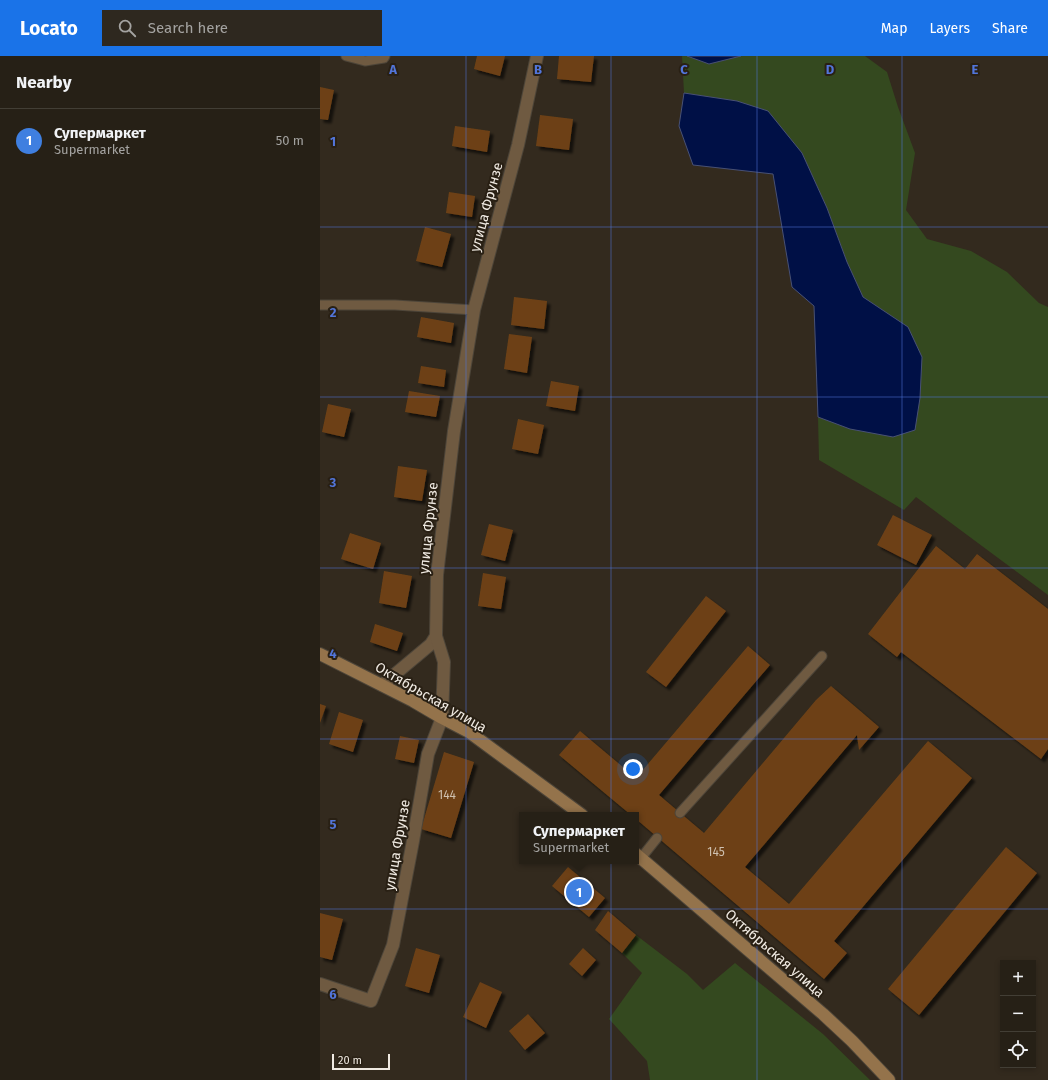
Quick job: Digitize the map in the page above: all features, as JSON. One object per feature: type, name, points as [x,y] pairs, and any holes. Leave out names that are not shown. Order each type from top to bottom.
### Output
[{"type":"main road","name":"Октябрьская улица","points":[[320,654],[413,701],[469,732],[578,812]]},
{"type":"main road","name":"Октябрьская улица","points":[[639,856],[823,1014],[852,1041],[889,1080]]},
{"type":"street","name":"улица Фрунзе","points":[[320,984],[371,1001],[393,945],[428,754],[442,718],[444,662],[436,636],[437,575],[454,431],[474,310],[518,145],[537,56]]},
{"type":"street","points":[[382,685],[431,644],[436,636]]},
{"type":"lane","points":[[346,56],[365,61],[384,58],[385,56]]},
{"type":"lane","points":[[320,305],[395,305],[474,310]]},
{"type":"lane","points":[[680,813],[822,656]]},
{"type":"lane","points":[[639,856],[658,838]]},
{"type":"green space","points":[[682,56],[687,56],[709,64],[741,56],[865,56],[887,72],[915,153],[906,210],[927,239],[971,251],[1007,272],[1039,303],[1048,307],[1048,595],[916,497],[904,510],[819,460],[818,417],[850,429],[908,327],[863,297],[847,262],[827,208],[802,153],[737,101],[684,93]]},
{"type":"green space","points":[[636,935],[687,974],[703,990],[735,963],[823,1034],[870,1080],[650,1080],[647,1061],[609,1019],[642,973],[622,953]]},
{"type":"shaded area","points":[[687,56],[741,56],[709,64]]},
{"type":"shaded area","points":[[684,93],[737,101],[768,111],[802,153],[827,208],[847,262],[863,297],[908,327],[922,357],[920,398],[915,430],[893,437],[850,429],[818,417],[814,306],[792,287],[773,174],[693,165],[679,126]]},
{"type":"building","points":[[477,56],[505,56],[500,76],[474,69]]},
{"type":"building","points":[[559,56],[594,56],[591,82],[557,79]]},
{"type":"building","points":[[320,87],[334,90],[328,120],[320,119]]},
{"type":"building","points":[[540,115],[573,119],[569,150],[536,146]]},
{"type":"building","points":[[455,126],[490,131],[487,152],[452,146]]},
{"type":"building","points":[[449,192],[475,196],[472,217],[446,213]]},
{"type":"building","points":[[425,227],[451,234],[442,267],[416,261]]},
{"type":"building","points":[[514,297],[547,301],[544,329],[511,325]]},
{"type":"building","points":[[421,317],[454,323],[451,343],[417,337]]},
{"type":"building","points":[[509,334],[532,337],[527,373],[504,369]]},
{"type":"building","points":[[421,366],[446,370],[444,387],[418,383]]},
{"type":"building","points":[[551,381],[579,386],[575,411],[546,406]]},
{"type":"building","points":[[409,391],[440,396],[436,417],[405,412]]},
{"type":"building","points":[[328,404],[351,409],[344,437],[322,432]]},
{"type":"building","points":[[518,419],[544,425],[538,454],[512,449]]},
{"type":"building","points":[[398,466],[427,470],[422,501],[394,497]]},
{"type":"building","points":[[893,515],[932,535],[916,565],[877,545]]},
{"type":"building","points":[[489,524],[513,530],[505,561],[481,555]]},
{"type":"building","points":[[350,533],[381,543],[373,569],[341,559]]},
{"type":"building","points":[[936,546],[965,569],[977,554],[1048,609],[1048,749],[1041,759],[901,652],[897,657],[868,634]]},
{"type":"building","points":[[384,571],[412,576],[406,608],[379,603]]},
{"type":"building","points":[[483,573],[506,577],[501,609],[478,606]]},
{"type":"building","points":[[706,596],[726,611],[666,687],[646,672]]},
{"type":"building","points":[[375,624],[403,633],[397,651],[370,642]]},
{"type":"building","points":[[748,646],[770,665],[659,795],[704,833],[816,700],[831,686],[879,727],[859,750],[857,735],[745,867],[789,904],[928,741],[972,778],[834,941],[847,953],[824,979],[639,822],[639,812],[627,812],[559,755],[580,731],[636,778]]},
{"type":"building","points":[[320,704],[326,706],[320,723]]},
{"type":"building","points":[[339,712],[363,720],[353,752],[329,744]]},
{"type":"building","points":[[400,736],[419,740],[414,763],[395,759]]},
{"type":"building","points":[[444,752],[474,762],[451,838],[421,829]]},
{"type":"building","points":[[1006,847],[1037,873],[919,1015],[888,989]]},
{"type":"building","points":[[568,867],[605,898],[589,917],[552,886]]},
{"type":"building","points":[[608,911],[636,935],[622,953],[595,930]]},
{"type":"building","points":[[320,913],[343,919],[332,960],[320,957]]},
{"type":"building","points":[[416,948],[440,955],[429,993],[405,986]]},
{"type":"building","points":[[583,948],[596,960],[582,976],[569,964]]},
{"type":"building","points":[[480,982],[502,992],[486,1028],[463,1017]]},
{"type":"building","points":[[528,1014],[545,1033],[525,1050],[509,1031]]},
{"type":"place","name":"Супермаркет","points":[[579,892]]}]
